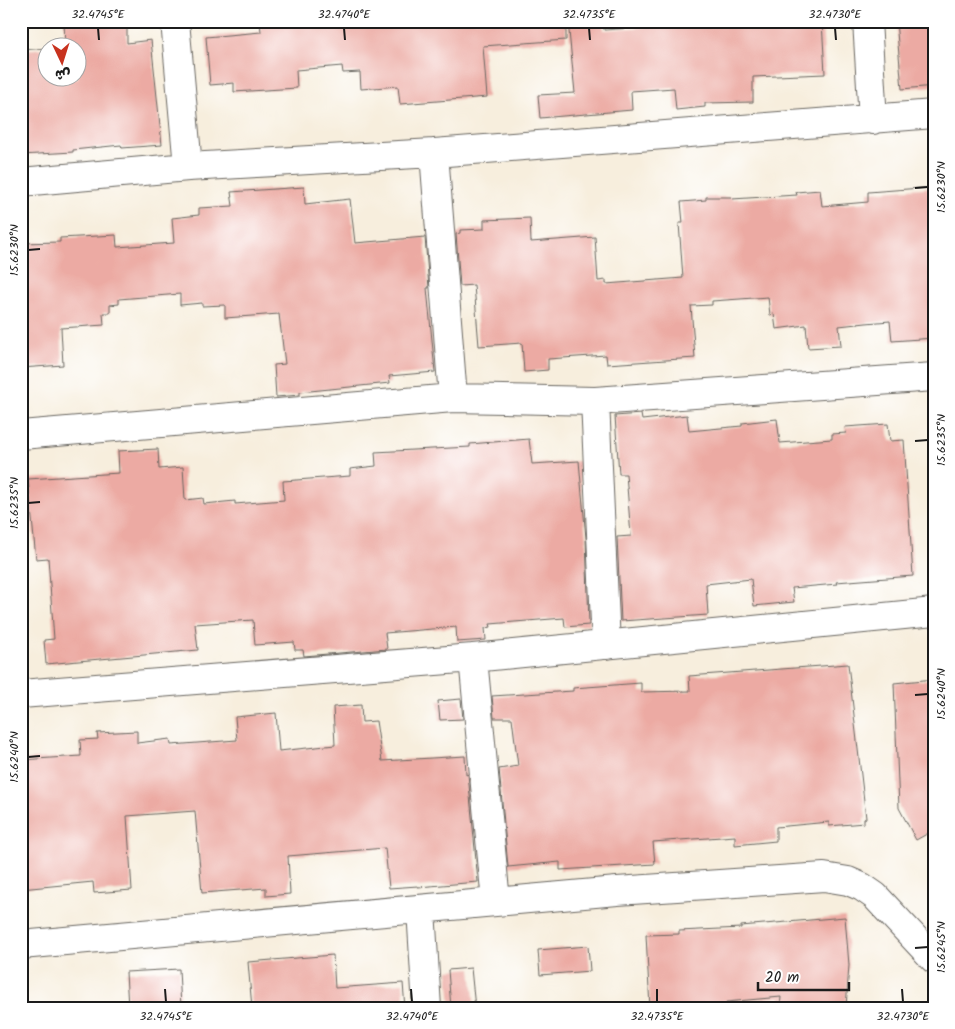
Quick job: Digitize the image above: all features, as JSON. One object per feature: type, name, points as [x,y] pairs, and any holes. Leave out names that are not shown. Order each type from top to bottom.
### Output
[{"type":"street","points":[[175,21],[188,168]]},
{"type":"street","points":[[867,21],[873,120]]},
{"type":"street","points":[[21,182],[188,168],[434,153],[934,114]]},
{"type":"street","points":[[434,153],[453,398]]},
{"type":"street","points":[[21,435],[453,398],[595,401],[934,377]]},
{"type":"street","points":[[595,401],[606,645]]},
{"type":"street","points":[[21,694],[473,658],[934,612]]},
{"type":"street","points":[[473,658],[496,902]]},
{"type":"street","points":[[21,945],[617,891],[824,877],[848,881],[862,887],[875,896],[934,959]]},
{"type":"street","points":[[421,909],[427,1008]]},
{"type":"building","points":[[64,21],[100,21],[100,25],[127,24],[127,43],[151,40],[162,145],[122,148],[121,145],[73,150],[73,152],[21,155],[21,50],[38,49],[38,88],[88,88],[88,38],[65,38]]},
{"type":"building","points":[[260,21],[292,21],[292,24],[321,21],[566,21],[566,40],[483,46],[487,97],[400,104],[398,86],[361,89],[360,72],[343,73],[342,66],[296,70],[297,88],[234,92],[234,83],[210,85],[206,37],[261,32]]},
{"type":"building","points":[[568,21],[604,21],[604,30],[672,25],[672,21],[822,21],[825,74],[753,77],[753,102],[705,103],[705,107],[676,110],[674,88],[631,91],[632,110],[540,118],[538,95],[575,93]]},
{"type":"building","points":[[896,21],[934,21],[934,86],[902,89]]},
{"type":"building","points":[[304,187],[305,204],[350,199],[355,243],[425,237],[429,288],[427,288],[435,372],[389,376],[390,383],[300,392],[300,395],[276,397],[274,365],[285,364],[279,314],[225,318],[225,305],[202,306],[202,303],[180,305],[180,294],[119,299],[119,304],[110,305],[110,313],[103,313],[104,325],[61,328],[63,365],[21,368],[21,243],[60,242],[60,238],[116,235],[117,247],[174,243],[172,218],[199,215],[199,208],[233,206],[231,192]]},
{"type":"building","points":[[934,187],[934,338],[892,341],[890,321],[839,326],[841,346],[808,348],[806,325],[776,329],[774,314],[770,315],[768,297],[712,301],[712,305],[691,306],[695,358],[607,364],[606,355],[548,359],[548,370],[524,372],[522,343],[479,346],[474,285],[460,286],[456,234],[460,233],[460,230],[484,229],[484,220],[530,218],[531,242],[595,237],[598,281],[606,280],[606,284],[683,278],[679,223],[683,223],[681,202],[706,200],[706,197],[731,197],[732,199],[797,195],[796,192],[820,190],[822,206],[868,202],[868,192]]},
{"type":"building","points":[[641,414],[642,420],[687,415],[689,431],[742,426],[742,423],[777,419],[780,443],[832,439],[832,434],[846,433],[845,427],[888,424],[890,441],[904,440],[913,576],[836,582],[837,584],[792,588],[794,602],[754,606],[751,579],[706,584],[708,615],[621,621],[617,537],[631,536],[626,474],[619,474],[615,416]]},
{"type":"building","points":[[529,439],[532,464],[579,461],[586,538],[589,625],[565,627],[564,618],[490,624],[491,627],[485,628],[486,640],[457,642],[456,627],[385,633],[387,649],[304,656],[303,650],[295,650],[294,642],[255,645],[253,620],[195,624],[198,650],[46,664],[44,640],[54,639],[48,558],[36,559],[28,479],[119,473],[118,451],[158,449],[159,469],[183,467],[185,500],[203,498],[204,504],[235,501],[235,504],[284,500],[283,481],[350,476],[350,469],[376,466],[375,452],[470,447],[470,444]]},
{"type":"building","points":[[848,664],[866,818],[864,823],[829,826],[829,822],[776,827],[776,841],[735,845],[735,836],[653,842],[655,864],[560,870],[560,862],[508,867],[499,769],[518,766],[512,718],[494,718],[492,696],[573,691],[573,688],[641,683],[641,692],[690,691],[689,676]]},
{"type":"building","points":[[934,679],[934,830],[916,840],[899,808],[894,683]]},
{"type":"building","points":[[461,699],[463,719],[440,720],[438,701]]},
{"type":"building","points":[[361,705],[362,722],[376,721],[382,761],[465,756],[478,882],[389,888],[385,848],[288,856],[290,894],[266,896],[266,888],[202,893],[195,811],[127,816],[132,890],[94,893],[93,882],[21,889],[21,760],[81,756],[80,740],[98,739],[97,733],[137,731],[137,743],[170,739],[171,745],[237,740],[235,717],[276,713],[279,751],[335,745],[333,707]]},
{"type":"building","points":[[845,917],[849,965],[846,1008],[780,1008],[781,997],[726,1002],[727,1008],[650,1008],[646,935],[679,934],[679,931],[741,928],[741,926]]},
{"type":"building","points":[[588,946],[590,971],[540,975],[538,950]]},
{"type":"building","points":[[333,955],[335,988],[403,983],[405,1008],[252,1008],[248,962]]},
{"type":"building","points":[[471,968],[475,1008],[451,1008],[448,970]]},
{"type":"building","points":[[179,969],[181,1008],[128,1008],[126,972]]}]
